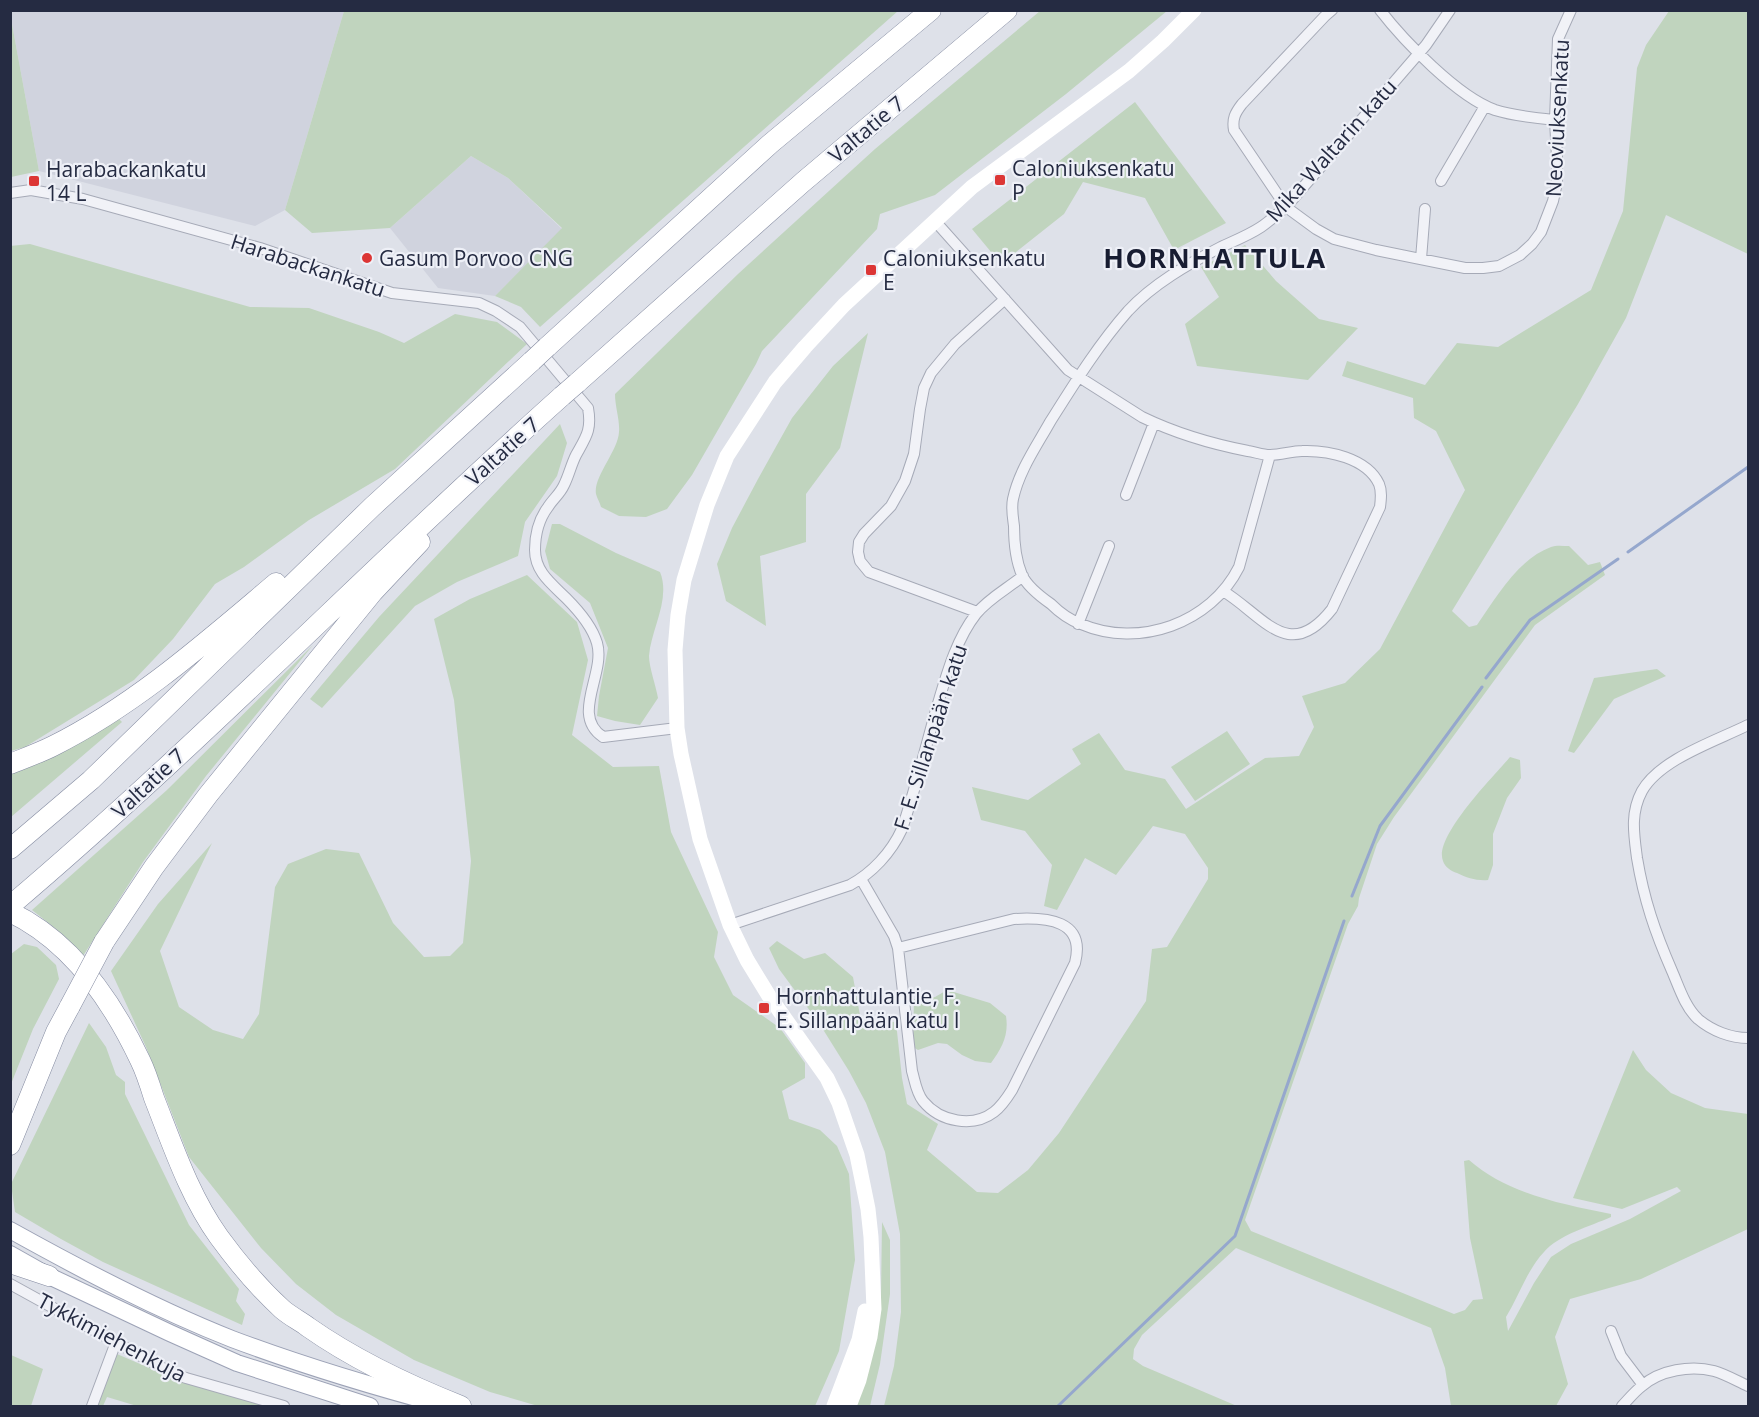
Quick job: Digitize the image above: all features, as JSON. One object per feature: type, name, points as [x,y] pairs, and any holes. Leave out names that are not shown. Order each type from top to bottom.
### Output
[{"type":"highway","name":"Valtatie 7","points":[[10,849],[91,780],[372,507],[770,144],[931,10]]},
{"type":"highway","name":"Valtatie 7","points":[[10,906],[151,782],[490,460],[803,182],[1007,10]]},
{"type":"highway","points":[[10,1145],[56,1032],[104,942],[154,867],[208,795],[374,592],[441,520],[490,460]]},
{"type":"highway","points":[[10,764],[52,747],[104,718],[180,663],[372,507]]},
{"type":"highway","points":[[10,912],[68,952],[94,982],[140,1060],[185,1178],[218,1236],[247,1273],[283,1310],[333,1345],[411,1386],[461,1407]]},
{"type":"highway","points":[[10,1263],[49,1276]]},
{"type":"main road","points":[[10,1230],[91,1274],[232,1338],[321,1370],[445,1407]]},
{"type":"main road","points":[[10,1254],[49,1276],[170,1334],[237,1363],[370,1407]]},
{"type":"street","points":[[849,1407],[859,1380],[870,1337],[874,1309],[870,1227],[857,1155],[839,1103],[827,1078],[769,996],[747,960],[730,925],[700,839],[677,728],[675,650],[684,580],[707,505],[727,456],[775,382],[805,346],[844,305],[972,187],[1129,71],[1194,10]]},
{"type":"street","name":"Neoviuksenkatu","points":[[1332,10],[1262,82],[1235,114],[1234,130],[1286,207],[1316,230],[1334,239],[1376,250],[1465,268],[1498,266],[1520,255],[1532,244],[1548,218],[1555,192],[1557,158],[1555,120],[1558,39],[1571,10]]},
{"type":"street","points":[[1380,10],[1392,27],[1418,53],[1457,87],[1485,106],[1516,115],[1555,120]]},
{"type":"street","name":"Mika Waltarin katu","points":[[1270,455],[1239,567],[1233,580],[1207,606],[1189,618],[1162,630],[1130,634],[1112,633],[1078,624],[1043,598],[1023,576],[1014,543],[1013,501],[1024,466],[1079,377],[1117,324],[1143,296],[1200,258],[1260,228],[1286,207],[1436,33],[1450,10]]},
{"type":"street","points":[[1441,181],[1485,106]]},
{"type":"street","name":"Harabackankatu","points":[[10,193],[31,190],[82,199],[260,248],[392,293],[479,303],[496,311],[519,327],[588,408],[591,421],[585,441],[569,469],[564,485],[548,507],[537,529],[535,551],[536,563],[543,575],[584,617],[597,642],[599,656],[588,717],[595,731],[603,736],[677,728]]},
{"type":"street","points":[[1421,259],[1425,209]]},
{"type":"street","points":[[935,221],[1068,370],[1142,417],[1216,444],[1270,455],[1300,451],[1338,455],[1364,466],[1379,484],[1380,507],[1332,609],[1323,621],[1311,630],[1300,635],[1285,634],[1274,630],[1223,591]]},
{"type":"street","points":[[978,612],[869,572],[860,561],[858,552],[859,542],[864,534],[891,506],[910,470],[924,388],[931,373],[955,344],[1005,299]]},
{"type":"street","points":[[1126,495],[1155,423]]},
{"type":"street","points":[[1078,624],[1109,546]]},
{"type":"street","name":"F. E. Sillanpään katu","points":[[730,925],[850,885],[861,879],[890,850],[902,829],[944,683],[956,650],[978,612],[1023,576]]},
{"type":"street","points":[[1749,725],[1676,759],[1659,770],[1640,794],[1633,818],[1641,882],[1648,911],[1658,940],[1687,1004],[1698,1018],[1713,1029],[1724,1034],[1749,1038]]},
{"type":"street","points":[[861,879],[894,936],[898,948],[912,1071],[922,1100],[951,1119],[974,1121],[985,1117],[1003,1104],[1012,1090],[1075,963],[1077,943],[1074,934],[1066,927],[1047,920],[1014,919],[898,948]]},
{"type":"street","points":[[834,1407],[859,1340],[871,1266]]},
{"type":"street","name":"Tykkimiehenkuja","points":[[10,1284],[168,1371],[284,1407]]},
{"type":"street","points":[[1611,1331],[1621,1356],[1643,1385]]},
{"type":"street","points":[[92,1407],[116,1342]]},
{"type":"street","points":[[1622,1407],[1643,1385],[1662,1375],[1682,1369],[1697,1368],[1715,1371],[1749,1386]]},
{"type":"shaded area","points":[[12,11],[344,11],[285,210],[255,226],[39,171],[12,24]]},
{"type":"shaded area","points":[[471,156],[508,178],[562,229],[495,296],[438,288],[390,228]]},
{"type":"green space","points":[[344,10],[898,11],[540,327],[521,307],[495,296],[562,228],[508,178],[471,156],[390,228],[312,233],[285,210]]},
{"type":"green space","points":[[12,11],[12,24],[39,171],[11,177]]},
{"type":"green space","points":[[1040,11],[1167,11],[1066,94],[935,195],[880,214],[877,229],[762,351],[692,475],[667,509],[646,517],[619,516],[601,507],[596,487],[615,447],[619,432],[615,394],[738,274],[875,149]]},
{"type":"green space","points":[[1669,11],[1748,11],[1748,254],[1666,215],[1626,318],[1578,404],[1452,611],[1469,627],[1477,625],[1518,570],[1528,560],[1553,546],[1569,546],[1588,565],[1600,562],[1605,575],[1535,625],[1394,817],[1377,844],[1358,906],[1348,924],[1245,1220],[1251,1231],[1454,1314],[1465,1310],[1473,1300],[1483,1299],[1470,1238],[1464,1161],[1469,1160],[1484,1172],[1536,1196],[1611,1214],[1611,1217],[1558,1241],[1544,1252],[1528,1275],[1506,1317],[1508,1331],[1551,1257],[1571,1244],[1630,1219],[1681,1191],[1677,1187],[1622,1209],[1573,1198],[1633,1050],[1646,1070],[1671,1093],[1705,1108],[1748,1114],[1748,1229],[1641,1279],[1570,1299],[1555,1337],[1568,1384],[1556,1406],[1451,1406],[1445,1368],[1431,1328],[1236,1248],[1142,1335],[1134,1349],[1133,1359],[1143,1366],[1237,1406],[884,1406],[894,1366],[901,1312],[900,1234],[885,1152],[866,1103],[849,1071],[819,1023],[779,969],[769,948],[777,941],[804,959],[825,953],[853,977],[861,1021],[896,1022],[907,1104],[938,1124],[927,1150],[977,1192],[998,1193],[1028,1170],[1059,1133],[1146,1001],[1152,949],[1167,947],[1208,879],[1208,868],[1185,834],[1153,826],[1116,875],[1085,858],[1057,910],[1044,906],[1052,865],[1025,831],[981,820],[972,787],[1028,800],[1081,764],[1072,749],[1099,733],[1125,770],[1165,779],[1186,809],[1265,758],[1299,756],[1314,727],[1302,696],[1345,683],[1380,649],[1465,490],[1436,431],[1414,418],[1413,398],[1342,376],[1347,361],[1425,385],[1457,343],[1498,347],[1591,290],[1623,211],[1637,68],[1646,45]]},
{"type":"green space","points":[[1135,102],[1226,223],[1174,250],[1145,198],[1083,182],[1064,214],[1001,264],[972,229]]},
{"type":"green space","points":[[30,244],[250,307],[309,308],[404,343],[455,314],[497,322],[527,344],[395,469],[309,520],[244,567],[215,584],[173,639],[134,680],[25,747],[11,751],[10,246]]},
{"type":"green space","points":[[1245,245],[1276,281],[1319,319],[1358,328],[1308,380],[1197,366],[1185,324],[1219,297],[1201,267]]},
{"type":"green space","points":[[868,333],[840,448],[806,494],[806,542],[760,556],[766,626],[726,601],[717,564],[732,528],[792,418],[833,366]]},
{"type":"green space","points":[[560,424],[567,443],[557,476],[525,522],[518,556],[457,582],[415,606],[322,708],[310,699],[379,617]]},
{"type":"green space","points":[[552,524],[560,524],[616,553],[660,572],[663,582],[662,603],[649,656],[658,698],[640,725],[597,716],[608,648],[590,603],[550,569],[545,551]]},
{"type":"green space","points":[[527,575],[577,622],[588,660],[572,735],[613,767],[659,766],[671,832],[718,932],[714,957],[733,995],[780,1028],[805,1063],[805,1078],[782,1091],[789,1119],[820,1130],[837,1146],[849,1174],[855,1260],[839,1351],[815,1406],[538,1406],[490,1392],[414,1360],[336,1315],[296,1284],[261,1248],[189,1157],[146,1047],[111,971],[158,904],[212,843],[160,951],[179,1007],[213,1030],[243,1039],[259,1014],[275,887],[288,864],[326,849],[359,853],[393,923],[424,957],[450,956],[463,943],[471,861],[454,700],[434,619],[470,599]]},
{"type":"green space","points":[[313,645],[206,776],[143,862],[83,956],[56,929],[32,910],[167,790]]},
{"type":"green space","points":[[1657,669],[1666,676],[1614,699],[1574,753],[1568,751],[1594,678]]},
{"type":"green space","points":[[118,718],[122,722],[11,817],[10,768]]},
{"type":"green space","points":[[1227,731],[1250,764],[1195,801],[1171,767]]},
{"type":"green space","points":[[1510,757],[1520,760],[1521,778],[1507,798],[1493,834],[1493,865],[1488,880],[1472,879],[1447,867],[1443,861],[1442,850],[1456,822]]},
{"type":"green space","points":[[24,944],[37,947],[56,965],[59,979],[33,1029],[11,1084],[11,954]]},
{"type":"green space","points":[[947,990],[990,1003],[1006,1016],[1004,1041],[991,1063],[975,1061],[947,1044],[938,1043],[918,1050],[913,1047],[914,999],[935,997]]},
{"type":"green space","points":[[89,1023],[106,1047],[116,1075],[125,1082],[125,1094],[189,1225],[239,1289],[236,1301],[245,1314],[242,1325],[103,1262],[15,1212],[11,1184]]},
{"type":"green space","points":[[882,1222],[890,1240],[890,1294],[880,1364],[870,1406],[856,1406],[876,1334],[881,1295]]},
{"type":"green space","points":[[117,1354],[175,1379],[268,1406],[137,1406],[107,1397],[103,1406],[98,1406]]},
{"type":"green space","points":[[11,1355],[43,1369],[31,1406],[11,1406]]},
{"type":"waterway","points":[[1628,552],[1748,467]]},
{"type":"waterway","points":[[1486,678],[1530,620],[1618,559]]},
{"type":"waterway","points":[[1352,896],[1380,826],[1482,687]]},
{"type":"waterway","points":[[1058,1406],[1235,1236],[1344,921]]},
{"type":"place","name":"Caloniuksenkatu P","points":[[1000,180]]},
{"type":"place","name":"Harabackankatu 14 L","points":[[34,181]]},
{"type":"place","name":"Gasum Porvoo CNG","points":[[367,258]]},
{"type":"place","name":"Caloniuksenkatu E","points":[[871,270]]},
{"type":"place","name":"Hornhattulantie, F. E. Sillanpään katu I","points":[[764,1008]]},
{"type":"district","name":"HORNHATTULA","points":[[1215,257]]}]
